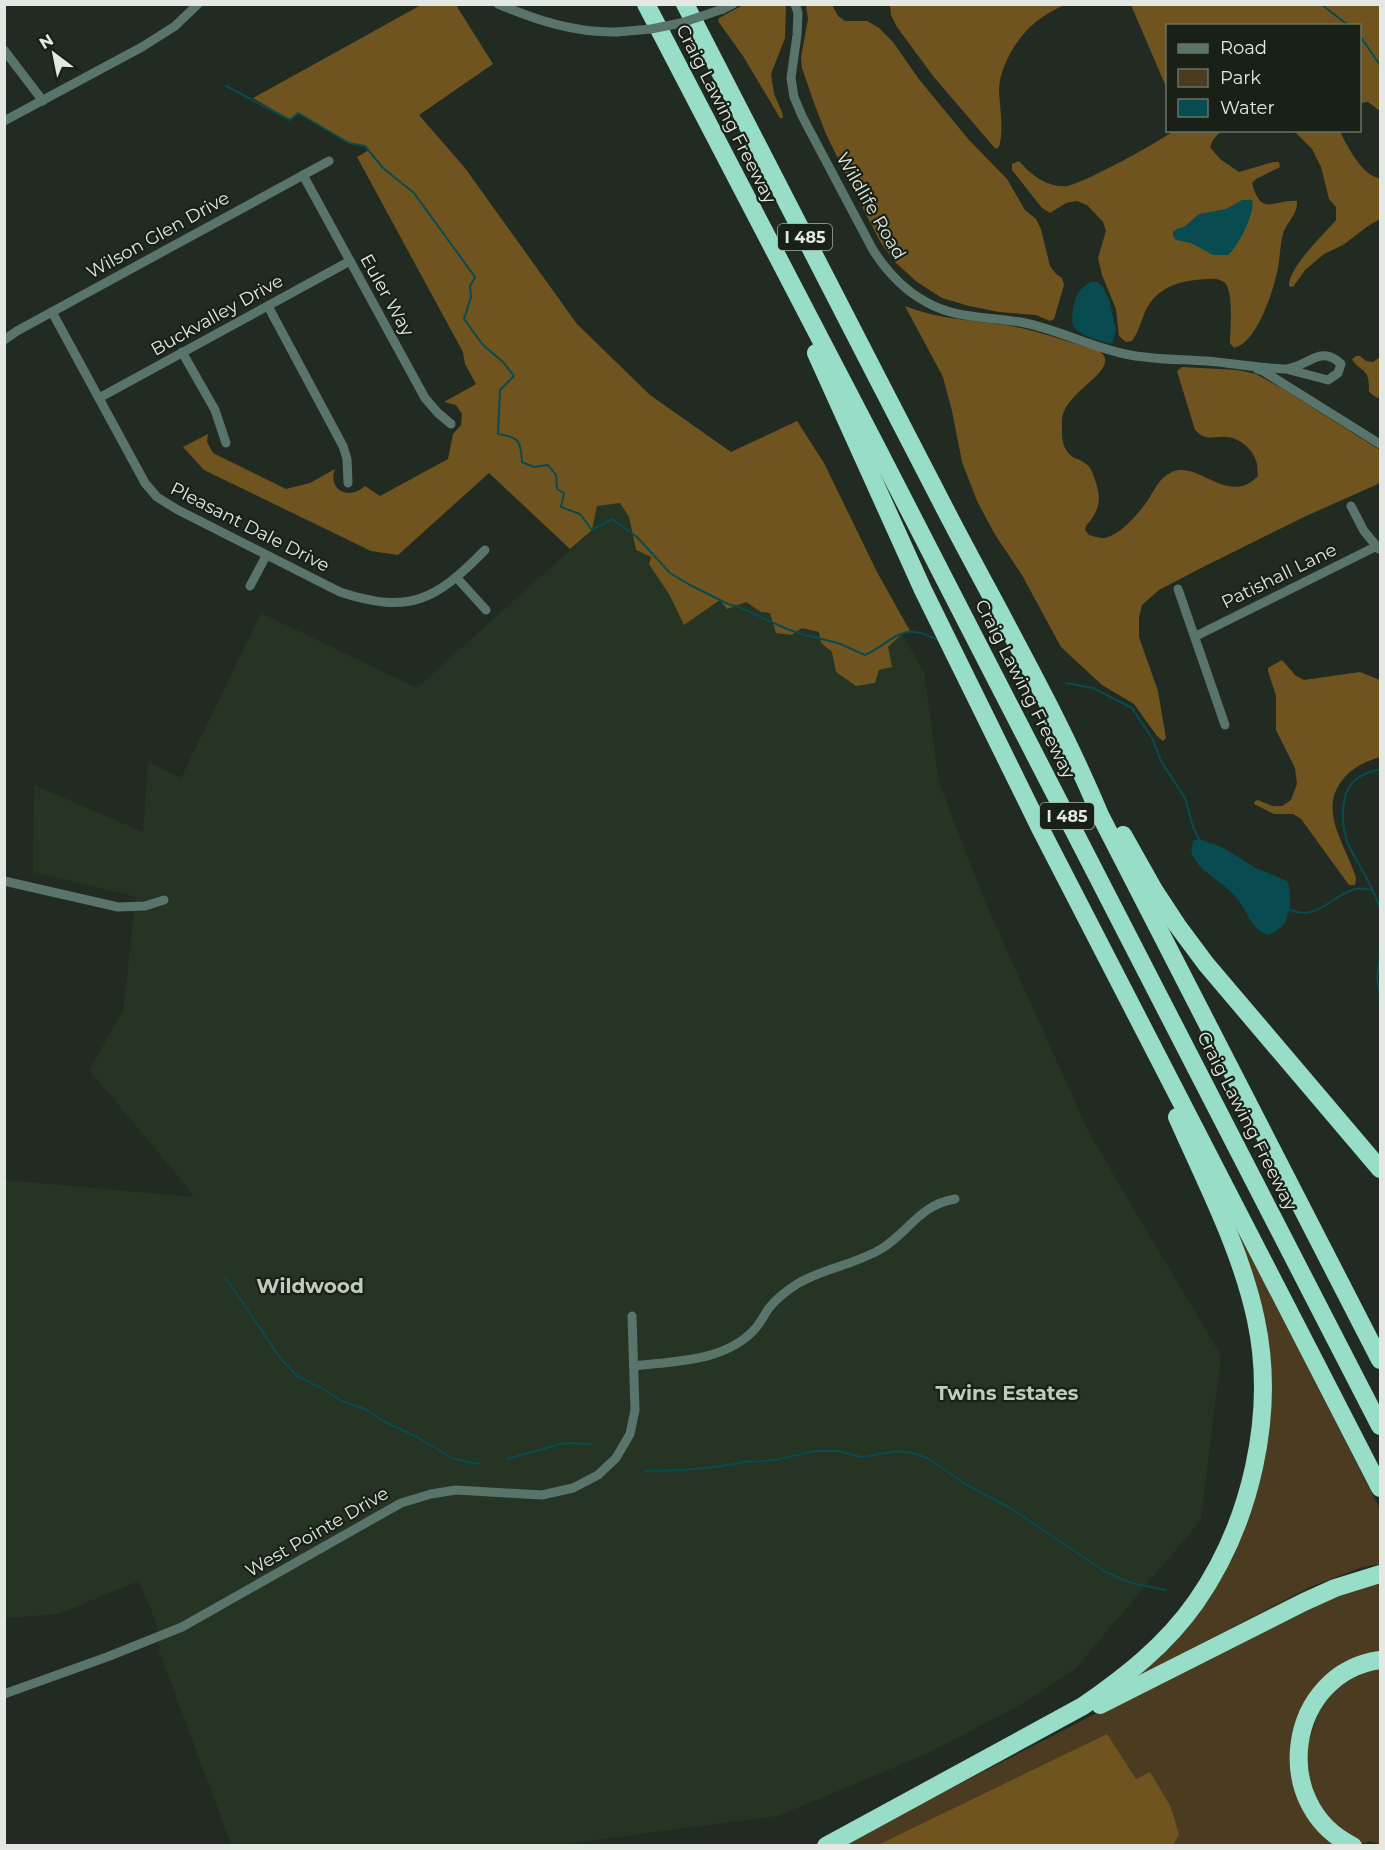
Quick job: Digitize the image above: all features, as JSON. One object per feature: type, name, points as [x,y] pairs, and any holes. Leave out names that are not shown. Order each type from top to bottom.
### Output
[{"type":"highway","name":"Craig Lawing Freeway","points":[[646,4],[1380,1426]]},
{"type":"highway","name":"Craig Lawing Freeway","points":[[685,4],[1079,765],[1100,815],[1380,1360]]},
{"type":"highway","points":[[750,207],[923,590],[1030,808],[1380,1488]]},
{"type":"highway","points":[[1079,765],[1109,809],[1177,926],[1241,1006],[1380,1169]]},
{"type":"highway","points":[[863,1826],[1083,1706],[1139,1665],[1195,1603],[1218,1564],[1239,1518],[1260,1438],[1262,1377],[1257,1322],[1241,1264],[1145,1046],[1127,996]]},
{"type":"highway","points":[[1285,1173],[1380,1338]]},
{"type":"highway","points":[[825,1845],[1294,1606],[1335,1588],[1380,1574]]},
{"type":"highway","points":[[1353,1845],[1326,1827],[1309,1804],[1300,1779],[1298,1752],[1304,1724],[1322,1692],[1346,1672],[1380,1660]]},
{"type":"street","points":[[4,121],[160,37],[198,4]]},
{"type":"street","points":[[498,4],[552,25],[600,32],[617,32],[681,23],[733,4]]},
{"type":"street","name":"Wildlife Road","points":[[795,4],[798,13],[791,78],[794,97],[873,250],[884,267],[903,286],[927,303],[942,310],[965,317],[993,318],[1029,324],[1124,354],[1286,369],[1328,380],[1338,373],[1341,364],[1334,357],[1326,355],[1286,369]]},
{"type":"street","points":[[4,50],[43,101]]},
{"type":"street","name":"Wilson Glen Drive","points":[[4,340],[329,161]]},
{"type":"street","name":"Euler Way","points":[[303,175],[425,398],[451,424]]},
{"type":"street","name":"Buckvalley Drive","points":[[99,398],[350,261]]},
{"type":"street","points":[[268,306],[343,446],[347,459],[348,483]]},
{"type":"street","name":"Pleasant Dale Drive","points":[[52,312],[145,483],[157,497],[197,520],[340,592],[363,600],[387,603],[406,602],[445,587],[485,550]]},
{"type":"street","points":[[182,352],[215,410],[226,443]]},
{"type":"street","points":[[1246,365],[1263,371],[1380,444]]},
{"type":"street","points":[[1351,506],[1364,531],[1378,549]]},
{"type":"street","name":"Patishall Lane","points":[[1196,636],[1378,549]]},
{"type":"street","points":[[250,586],[266,556]]},
{"type":"street","points":[[457,578],[486,610]]},
{"type":"street","points":[[1178,589],[1225,725]]},
{"type":"street","points":[[4,881],[118,908],[145,906],[164,900]]},
{"type":"street","points":[[634,1366],[710,1356],[732,1347],[754,1330],[778,1298],[788,1290],[819,1272],[865,1258],[884,1247],[932,1207],[955,1199]]},
{"type":"street","name":"West Pointe Drive","points":[[4,1694],[182,1627],[401,1503],[431,1494],[456,1490],[542,1495],[573,1488],[598,1475],[616,1458],[630,1434],[635,1410],[632,1317]]},
{"type":"shaded area","points":[[421,5],[456,5],[493,64],[419,115],[465,168],[577,324],[650,395],[731,452],[797,421],[824,463],[877,572],[910,631],[902,634],[888,647],[892,667],[879,670],[875,683],[856,686],[836,672],[832,652],[821,643],[819,632],[802,628],[791,635],[776,633],[770,613],[761,612],[746,602],[727,609],[720,600],[684,625],[669,594],[649,564],[651,557],[636,550],[629,517],[620,503],[597,506],[592,530],[570,549],[489,473],[398,555],[371,551],[204,470],[183,447],[208,434],[207,442],[213,453],[286,489],[310,483],[335,469],[334,483],[341,491],[352,493],[365,486],[380,496],[448,459],[453,434],[461,425],[462,414],[456,405],[444,402],[476,384],[465,364],[463,352],[357,157],[369,150],[365,146],[349,143],[298,113],[290,120],[253,98]]},
{"type":"shaded area","points":[[743,5],[786,5],[785,38],[771,74],[774,94],[783,118],[780,118],[743,56],[718,21],[719,18]]},
{"type":"shaded area","points":[[806,5],[832,5],[838,16],[845,21],[867,21],[879,28],[893,42],[918,78],[969,140],[1007,179],[1025,210],[1036,219],[1041,229],[1050,266],[1062,278],[1064,285],[1054,319],[1050,321],[1036,315],[999,312],[942,298],[917,282],[895,262],[881,243],[859,201],[826,134],[814,103],[802,68],[801,57],[808,19]]},
{"type":"shaded area","points":[[890,5],[1064,5],[1050,12],[1029,28],[1008,57],[999,91],[1001,126],[999,147],[996,149],[993,146],[933,76],[897,27],[891,15]]},
{"type":"shaded area","points":[[1131,5],[1380,5],[1380,111],[1368,102],[1361,103],[1361,24],[1166,24],[1166,87]]},
{"type":"shaded area","points":[[1171,132],[1220,132],[1210,147],[1220,159],[1239,172],[1279,162],[1280,167],[1252,183],[1256,194],[1264,204],[1297,201],[1295,213],[1284,231],[1277,273],[1262,316],[1250,337],[1234,348],[1230,343],[1231,303],[1228,288],[1225,283],[1213,279],[1183,282],[1162,291],[1147,307],[1132,341],[1126,342],[1119,336],[1116,309],[1102,275],[1098,258],[1106,231],[1103,222],[1087,205],[1077,201],[1066,203],[1050,213],[1042,208],[1012,170],[1012,164],[1019,161],[1040,180],[1053,185],[1067,186],[1122,161]]},
{"type":"shaded area","points":[[1295,132],[1341,132],[1362,167],[1374,177],[1380,178],[1380,219],[1343,245],[1324,254],[1305,270],[1293,287],[1289,286],[1294,270],[1336,220],[1336,207],[1329,199],[1321,167],[1312,149]]},
{"type":"shaded area","points":[[905,306],[942,316],[1029,330],[1103,354],[1105,360],[1103,368],[1069,403],[1062,420],[1062,438],[1065,448],[1070,455],[1089,467],[1097,487],[1099,499],[1097,509],[1085,530],[1089,535],[1109,537],[1122,529],[1148,500],[1161,481],[1172,472],[1182,470],[1192,472],[1236,487],[1247,484],[1258,476],[1257,464],[1252,452],[1245,445],[1232,438],[1207,437],[1195,430],[1177,371],[1182,367],[1238,370],[1256,374],[1283,389],[1380,450],[1380,483],[1306,516],[1201,568],[1159,590],[1142,605],[1139,617],[1139,637],[1158,691],[1166,738],[1163,741],[1134,704],[1102,685],[1061,647],[1022,575],[994,533],[977,501],[962,462],[943,377]]},
{"type":"shaded area","points":[[1356,356],[1373,362],[1380,357],[1380,397],[1377,398],[1369,392],[1367,375],[1352,359]]},
{"type":"shaded area","points":[[620,503],[629,517],[636,550],[651,557],[684,625],[720,600],[746,602],[761,612],[770,613],[791,635],[802,628],[819,632],[821,643],[832,652],[836,672],[879,670],[888,647],[902,634],[924,672],[939,782],[983,897],[1089,1133],[1221,1356],[1201,1520],[1075,1669],[1015,1708],[924,1755],[778,1816],[550,1846],[232,1846],[159,1651],[156,1622],[139,1581],[58,1614],[5,1618],[5,1180],[194,1197],[89,1070],[123,1011],[136,897],[33,872],[34,785],[143,832],[148,762],[181,778],[261,613],[417,688],[592,530],[597,505]]},
{"type":"shaded area","points":[[1282,660],[1296,676],[1304,680],[1360,672],[1380,680],[1380,757],[1352,770],[1339,785],[1334,796],[1334,820],[1356,878],[1355,885],[1349,885],[1301,819],[1293,814],[1274,814],[1254,804],[1258,800],[1272,806],[1282,806],[1291,800],[1297,784],[1295,768],[1276,730],[1276,696],[1268,671],[1268,668]]},
{"type":"shaded area","points":[[1107,1734],[1136,1779],[1150,1772],[1171,1807],[1179,1835],[1173,1845],[878,1845]]},
{"type":"green space","points":[[1237,1229],[1380,1509],[1380,1564],[1360,1568],[1310,1587],[1140,1675],[1138,1670],[1229,1557],[1266,1421],[1234,1231]]},
{"type":"green space","points":[[1380,1581],[1380,1654],[1332,1675],[1294,1770],[1345,1845],[843,1846],[1273,1622]]},
{"type":"green space","points":[[1380,1663],[1380,1844],[1369,1841],[1360,1843],[1341,1832],[1316,1804],[1302,1762],[1323,1698],[1371,1665]]},
{"type":"water","points":[[1242,200],[1252,200],[1249,221],[1228,255],[1213,255],[1191,243],[1176,240],[1173,236],[1173,232],[1184,227],[1199,214],[1226,209]]},
{"type":"water","points":[[1091,282],[1097,282],[1102,286],[1109,299],[1116,330],[1112,344],[1086,336],[1073,326],[1077,295]]},
{"type":"water","points":[[1199,839],[1222,847],[1254,867],[1287,881],[1290,902],[1288,914],[1282,926],[1268,935],[1257,928],[1235,896],[1203,869],[1194,858],[1191,851],[1192,844],[1194,840]]},
{"type":"waterway","points":[[1321,4],[1346,24]]},
{"type":"waterway","points":[[1361,37],[1380,65]]},
{"type":"waterway","points":[[226,86],[290,120],[298,113],[349,143],[365,146],[383,168],[414,193],[475,277],[470,286],[471,297],[464,319],[483,345],[503,362],[514,376],[500,390],[498,434],[518,441],[522,462],[534,467],[548,465],[556,475],[557,489],[564,493],[561,507],[580,514],[592,530],[612,519],[637,537],[670,573],[728,604],[787,629],[838,643],[865,655],[907,632],[920,633],[937,639]]},
{"type":"waterway","points":[[1066,683],[1093,688],[1132,708],[1152,738],[1161,761],[1185,798],[1193,827],[1199,839]]},
{"type":"waterway","points":[[1380,769],[1364,774],[1355,780],[1346,794],[1343,812],[1346,839],[1380,908]]},
{"type":"waterway","points":[[1286,908],[1305,913],[1321,908],[1354,889],[1372,890]]},
{"type":"waterway","points":[[1380,955],[1377,978],[1380,996]]},
{"type":"waterway","points":[[226,1278],[280,1358],[297,1376],[344,1402],[365,1409],[454,1459],[479,1464]]},
{"type":"waterway","points":[[507,1459],[564,1443],[592,1444]]},
{"type":"waterway","points":[[644,1471],[710,1468],[749,1461],[775,1460],[815,1451],[837,1451],[862,1457],[898,1451],[917,1454],[929,1459],[965,1484],[1012,1509],[1104,1571],[1131,1583],[1166,1590]]},
{"type":"district","name":"Wildwood","points":[[310,1286]]},
{"type":"district","name":"Twins Estates","points":[[1007,1393]]}]
